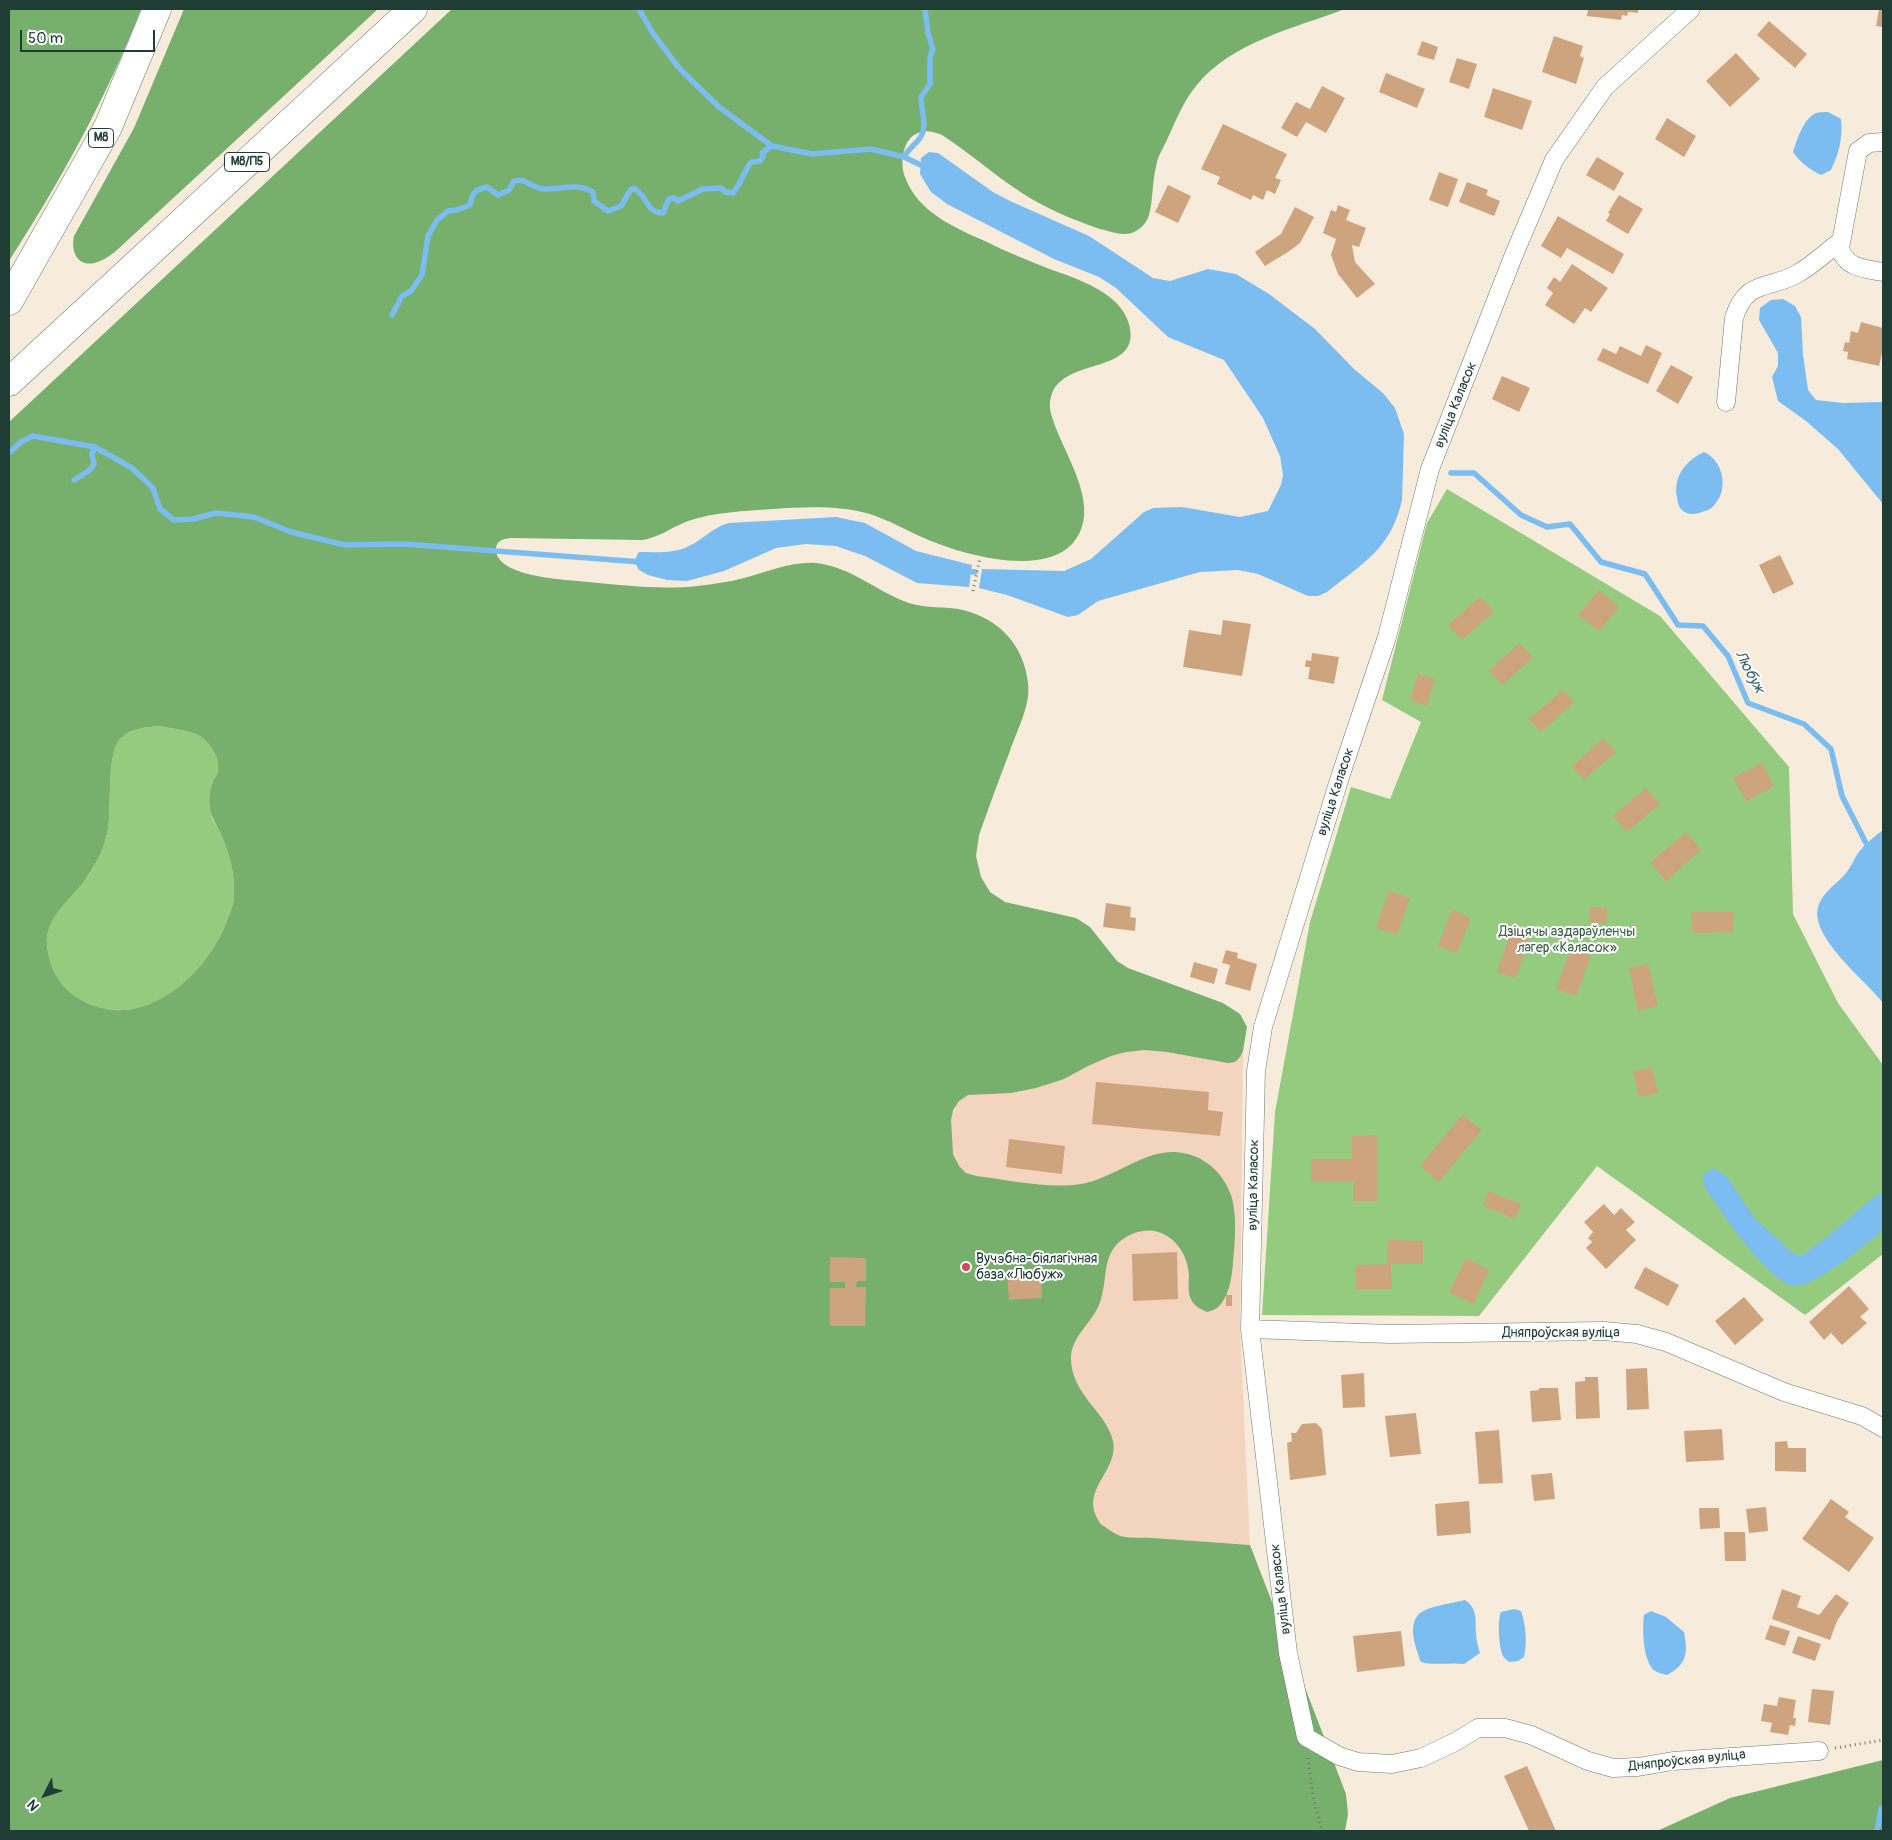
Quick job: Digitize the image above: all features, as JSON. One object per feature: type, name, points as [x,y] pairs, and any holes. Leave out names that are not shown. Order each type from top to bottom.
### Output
[{"type":"highway","name":"М8","points":[[9,301],[108,127],[157,9]]},
{"type":"highway","name":"М8/П5","points":[[9,382],[413,9]]},
{"type":"highway","points":[[9,288],[32,260]]},
{"type":"street","name":"вуліца Каласок","points":[[1306,1737],[1288,1653],[1250,1330],[1256,1071],[1264,1028],[1340,777],[1387,637],[1430,469],[1513,257],[1554,160],[1606,87],[1691,9]]},
{"type":"street","points":[[1883,142],[1869,143],[1858,151],[1841,241],[1842,254],[1849,264],[1883,272]]},
{"type":"street","points":[[1726,402],[1734,318],[1744,296],[1753,290],[1796,275],[1841,241]]},
{"type":"street","name":"Дняпроўская вуліца","points":[[1250,1330],[1390,1334],[1604,1331],[1637,1334],[1666,1342],[1784,1392],[1862,1416],[1883,1428]]},
{"type":"street","name":"Дняпроўская вуліца","points":[[1306,1737],[1339,1756],[1358,1762],[1392,1764],[1420,1758],[1455,1742],[1478,1728],[1506,1728],[1531,1735],[1588,1761],[1613,1768],[1638,1767],[1673,1761],[1819,1751]]},
{"type":"path","points":[[973,590],[980,558]]},
{"type":"path","points":[[1306,1737],[1313,1796],[1322,1831]]},
{"type":"path","points":[[1819,1751],[1883,1740]]},
{"type":"shaded area","name":"Вучэбна-біялагічная база «Любуж»","points":[[926,1017],[1243,1051],[1240,1329],[1250,1545],[1119,1536],[971,1530]]},
{"type":"green space","points":[[9,9],[141,9],[98,107],[64,170],[9,261]]},
{"type":"green space","points":[[184,9],[378,9],[117,250],[100,261],[93,263],[82,262],[75,254],[74,236],[134,128]]},
{"type":"green space","points":[[452,9],[1345,9],[1285,30],[1245,47],[1210,71],[1196,86],[1179,113],[1157,160],[1149,215],[1143,225],[1134,232],[1125,234],[1097,228],[1040,204],[942,135],[926,131],[916,134],[911,137],[905,147],[903,153],[903,172],[911,190],[928,210],[951,225],[1017,256],[1095,287],[1116,303],[1124,313],[1129,324],[1130,340],[1125,351],[1102,364],[1074,373],[1062,380],[1052,394],[1051,414],[1078,480],[1083,497],[1084,513],[1081,529],[1073,543],[1059,553],[1042,559],[1022,561],[1000,560],[979,556],[939,544],[870,514],[846,509],[821,507],[730,512],[688,521],[655,537],[643,540],[510,538],[503,539],[496,548],[498,556],[512,569],[535,576],[665,588],[721,583],[798,564],[816,563],[829,565],[841,569],[909,603],[963,610],[976,614],[999,627],[1015,646],[1026,670],[1028,683],[1027,700],[1023,717],[979,835],[976,856],[981,877],[990,892],[1005,902],[1076,918],[1090,927],[1117,961],[1128,968],[1223,1003],[1240,1014],[1247,1027],[1243,1051],[1235,1062],[1228,1063],[1167,1052],[1145,1050],[1126,1052],[1088,1066],[1064,1079],[1036,1088],[1011,1093],[968,1095],[959,1101],[953,1110],[951,1120],[953,1154],[959,1166],[966,1173],[976,1176],[1042,1185],[1068,1185],[1081,1184],[1102,1178],[1142,1159],[1162,1153],[1185,1153],[1206,1162],[1222,1177],[1228,1187],[1234,1205],[1235,1238],[1233,1268],[1227,1293],[1216,1309],[1207,1312],[1198,1308],[1193,1303],[1189,1295],[1189,1275],[1186,1261],[1180,1248],[1164,1235],[1155,1231],[1141,1231],[1132,1234],[1121,1240],[1110,1256],[1099,1305],[1074,1344],[1071,1358],[1073,1371],[1082,1393],[1109,1430],[1113,1441],[1111,1461],[1097,1487],[1093,1506],[1101,1524],[1122,1536],[1250,1545],[1346,1794],[1348,1814],[1345,1831],[9,1831],[9,422]],"holes":[[[160,726],[198,735],[210,745],[215,755],[218,770],[211,788],[210,807],[231,862],[234,879],[233,903],[214,948],[183,983],[164,997],[144,1006],[122,1010],[100,1008],[78,998],[60,982],[50,960],[47,934],[54,917],[87,877],[103,847],[108,828],[111,767],[116,745],[121,738],[134,730]]]},
{"type":"green space","name":"Дзіцячы аздараўленчы лагер «Каласок»","points":[[1447,489],[1660,616],[1789,767],[1793,914],[1838,1003],[1883,1065],[1883,1254],[1805,1315],[1597,1166],[1479,1316],[1262,1315],[1275,1112],[1310,922],[1351,787],[1390,799],[1421,722],[1382,700],[1427,523]]},
{"type":"green space","points":[[160,726],[198,735],[210,745],[215,755],[218,770],[211,787],[211,815],[223,839],[231,862],[234,879],[233,903],[214,948],[200,967],[183,984],[164,997],[144,1006],[122,1010],[100,1008],[78,998],[60,982],[50,960],[47,934],[54,917],[89,875],[103,847],[108,828],[111,767],[116,745],[129,732]]},
{"type":"green space","points":[[1883,1760],[1883,1831],[1657,1831],[1730,1798]]},
{"type":"water","points":[[1828,112],[1841,119],[1841,139],[1831,170],[1821,175],[1805,165],[1793,152],[1807,120],[1816,113]]},
{"type":"water","points":[[929,152],[938,153],[993,192],[1010,201],[1089,236],[1153,278],[1170,281],[1208,269],[1236,274],[1269,294],[1315,329],[1354,369],[1383,393],[1395,408],[1404,434],[1402,500],[1391,531],[1374,554],[1327,592],[1318,596],[1308,596],[1258,574],[1238,570],[1200,572],[1098,601],[1078,615],[1068,617],[1007,595],[979,588],[982,569],[1064,571],[1091,559],[1144,512],[1153,508],[1182,507],[1240,517],[1268,511],[1281,485],[1283,475],[1280,456],[1263,418],[1224,360],[1168,337],[1116,288],[1099,277],[1054,259],[947,204],[931,192],[920,174],[921,158]]},
{"type":"water","points":[[1783,299],[1795,306],[1801,317],[1803,355],[1808,390],[1816,400],[1843,403],[1883,402],[1883,504],[1838,449],[1806,421],[1778,401],[1772,377],[1778,366],[1778,353],[1759,320],[1760,308],[1771,300]]},
{"type":"water","points":[[1704,452],[1716,461],[1720,468],[1723,483],[1722,491],[1712,508],[1699,513],[1689,514],[1683,511],[1679,505],[1676,490],[1677,483],[1686,465]]},
{"type":"water","points":[[836,517],[865,523],[916,551],[972,565],[969,587],[917,583],[865,556],[836,546],[806,544],[776,548],[724,571],[687,581],[667,580],[648,575],[639,570],[634,561],[639,552],[664,552],[683,549],[718,527],[729,523]]},
{"type":"water","points":[[1883,830],[1883,1003],[1829,943],[1821,929],[1817,916],[1819,904],[1824,895],[1846,873],[1858,853]]},
{"type":"water","points":[[1713,1168],[1727,1177],[1753,1216],[1791,1252],[1800,1256],[1822,1241],[1883,1191],[1883,1230],[1840,1264],[1815,1280],[1794,1286],[1784,1283],[1750,1250],[1707,1191],[1703,1182],[1704,1174]]},
{"type":"water","points":[[1465,1600],[1474,1611],[1476,1638],[1480,1653],[1464,1664],[1421,1662],[1413,1631],[1415,1619],[1419,1614],[1428,1609]]},
{"type":"water","points":[[1514,1609],[1521,1611],[1523,1616],[1526,1646],[1524,1657],[1518,1661],[1509,1662],[1504,1657],[1500,1647],[1499,1621],[1501,1612]]},
{"type":"water","points":[[1651,1611],[1666,1617],[1684,1632],[1685,1658],[1679,1667],[1667,1675],[1655,1671],[1651,1667],[1646,1653],[1643,1637],[1644,1615]]},
{"type":"building","points":[[1588,9],[1638,9],[1638,13],[1628,12],[1627,16],[1622,15],[1621,20],[1587,16]]},
{"type":"building","points":[[1879,9],[1883,9],[1883,27],[1876,26]]},
{"type":"building","points":[[1769,21],[1807,54],[1795,68],[1757,35]]},
{"type":"building","points":[[1554,36],[1583,46],[1580,56],[1584,58],[1576,84],[1542,72]]},
{"type":"building","points":[[1422,41],[1438,47],[1434,60],[1417,55]]},
{"type":"building","points":[[1736,53],[1760,79],[1730,107],[1706,81]]},
{"type":"building","points":[[1457,58],[1477,64],[1469,89],[1449,82]]},
{"type":"building","points":[[1386,73],[1425,89],[1417,108],[1379,92]]},
{"type":"building","points":[[1322,86],[1345,98],[1326,133],[1306,122],[1297,137],[1281,128],[1296,102],[1310,109]]},
{"type":"building","points":[[1493,88],[1532,101],[1522,130],[1484,117]]},
{"type":"building","points":[[1667,118],[1696,136],[1684,157],[1655,139]]},
{"type":"building","points":[[1223,124],[1287,154],[1275,178],[1281,180],[1275,194],[1267,190],[1263,200],[1253,195],[1251,200],[1217,184],[1220,177],[1201,169]]},
{"type":"building","points":[[1597,157],[1624,173],[1614,191],[1586,175]]},
{"type":"building","points":[[1439,172],[1458,179],[1448,207],[1429,200]]},
{"type":"building","points":[[1467,182],[1488,190],[1486,195],[1500,201],[1494,216],[1459,202]]},
{"type":"building","points":[[1168,185],[1191,196],[1178,223],[1155,212]]},
{"type":"building","points":[[1619,195],[1643,209],[1628,234],[1606,221],[1610,214],[1608,213]]},
{"type":"building","points":[[1338,205],[1350,210],[1346,220],[1366,228],[1359,247],[1352,245],[1355,262],[1375,284],[1357,298],[1338,274],[1331,255],[1336,239],[1323,233],[1331,210],[1336,212]]},
{"type":"building","points":[[1295,207],[1314,217],[1300,243],[1265,266],[1255,252],[1281,234]]},
{"type":"building","points":[[1558,216],[1624,254],[1613,274],[1567,248],[1561,258],[1541,246]]},
{"type":"building","points":[[1572,264],[1608,288],[1591,312],[1585,308],[1574,324],[1545,305],[1553,293],[1547,288],[1554,277],[1560,282]]},
{"type":"building","points":[[1861,322],[1883,328],[1883,349],[1879,366],[1847,359],[1848,352],[1843,351],[1845,342],[1849,343],[1851,331],[1858,333]]},
{"type":"building","points":[[1646,345],[1662,353],[1648,384],[1597,360],[1603,348],[1616,354],[1620,346],[1641,356]]},
{"type":"building","points":[[1671,365],[1693,377],[1678,404],[1656,391]]},
{"type":"building","points":[[1502,376],[1530,388],[1519,412],[1492,399]]},
{"type":"building","points":[[1780,555],[1794,584],[1773,594],[1759,565]]},
{"type":"building","points":[[1599,590],[1619,607],[1599,631],[1578,615]]},
{"type":"building","points":[[1480,597],[1494,612],[1462,640],[1448,625]]},
{"type":"building","points":[[1223,620],[1251,624],[1242,676],[1183,667],[1189,630],[1221,635]]},
{"type":"building","points":[[1519,643],[1533,657],[1503,685],[1489,671]]},
{"type":"building","points":[[1312,653],[1339,657],[1334,684],[1308,679],[1310,667],[1305,667],[1306,660],[1311,661]]},
{"type":"building","points":[[1418,674],[1435,679],[1427,706],[1410,700]]},
{"type":"building","points":[[1563,690],[1574,702],[1541,732],[1529,719]]},
{"type":"building","points":[[1604,738],[1616,752],[1584,780],[1572,766]]},
{"type":"building","points":[[1762,763],[1774,786],[1746,801],[1733,778]]},
{"type":"building","points":[[1646,788],[1660,804],[1627,832],[1613,816]]},
{"type":"building","points":[[1686,832],[1701,850],[1666,881],[1650,863]]},
{"type":"building","points":[[1389,891],[1410,898],[1397,935],[1376,928]]},
{"type":"building","points":[[1106,903],[1131,907],[1130,917],[1136,918],[1135,931],[1103,927]]},
{"type":"building","points":[[1590,907],[1607,908],[1606,924],[1589,922]]},
{"type":"building","points":[[1452,910],[1471,918],[1457,953],[1438,946]]},
{"type":"building","points":[[1691,912],[1733,912],[1734,932],[1693,933]]},
{"type":"building","points":[[1512,928],[1531,934],[1516,978],[1497,972]]},
{"type":"building","points":[[1571,949],[1591,956],[1576,996],[1556,989]]},
{"type":"building","points":[[1226,950],[1238,953],[1237,958],[1257,964],[1250,991],[1225,984],[1230,965],[1222,963]]},
{"type":"building","points":[[1194,962],[1218,969],[1214,984],[1190,977]]},
{"type":"building","points":[[1648,964],[1658,1006],[1638,1011],[1629,968]]},
{"type":"building","points":[[1652,1068],[1658,1093],[1639,1097],[1633,1071]]},
{"type":"building","points":[[1096,1082],[1209,1092],[1208,1110],[1223,1112],[1220,1136],[1092,1124]]},
{"type":"building","points":[[1462,1115],[1482,1130],[1439,1182],[1420,1166]]},
{"type":"building","points":[[1377,1135],[1377,1201],[1353,1201],[1353,1182],[1311,1182],[1311,1159],[1352,1159],[1352,1136]]},
{"type":"building","points":[[1009,1139],[1065,1146],[1062,1174],[1006,1167]]},
{"type":"building","points":[[1488,1191],[1521,1204],[1515,1219],[1483,1206]]},
{"type":"building","points":[[1604,1204],[1614,1215],[1621,1208],[1635,1222],[1626,1230],[1636,1240],[1606,1269],[1586,1248],[1592,1242],[1588,1238],[1593,1232],[1584,1222]]},
{"type":"building","points":[[1388,1240],[1423,1241],[1423,1264],[1387,1264]]},
{"type":"building","points":[[1177,1252],[1178,1299],[1133,1301],[1132,1254]]},
{"type":"building","points":[[830,1257],[866,1258],[866,1281],[857,1281],[856,1287],[866,1287],[865,1326],[830,1326],[830,1288],[845,1288],[845,1282],[830,1282]]},
{"type":"building","points":[[1466,1258],[1489,1270],[1474,1304],[1449,1293]]},
{"type":"building","points":[[1391,1264],[1392,1289],[1356,1289],[1356,1265]]},
{"type":"building","points":[[1645,1267],[1679,1285],[1668,1306],[1634,1288]]},
{"type":"building","points":[[1041,1271],[1042,1298],[1009,1300],[1007,1272]]},
{"type":"building","points":[[1849,1286],[1869,1309],[1860,1317],[1867,1323],[1842,1345],[1831,1333],[1824,1340],[1809,1322]]},
{"type":"building","points":[[1226,1295],[1232,1295],[1232,1306],[1226,1306]]},
{"type":"building","points":[[1744,1297],[1764,1320],[1735,1345],[1715,1321]]},
{"type":"building","points":[[1647,1368],[1649,1409],[1627,1410],[1626,1369]]},
{"type":"building","points":[[1364,1373],[1365,1407],[1343,1408],[1341,1375]]},
{"type":"building","points":[[1585,1377],[1598,1377],[1600,1418],[1576,1419],[1575,1382],[1585,1381]]},
{"type":"building","points":[[1539,1388],[1558,1388],[1561,1420],[1532,1422],[1530,1391],[1539,1390]]},
{"type":"building","points":[[1416,1413],[1421,1454],[1390,1457],[1385,1416]]},
{"type":"building","points":[[1316,1423],[1322,1429],[1326,1475],[1290,1480],[1287,1443],[1292,1441],[1291,1433],[1296,1433],[1302,1424]]},
{"type":"building","points":[[1722,1429],[1724,1460],[1686,1462],[1684,1431]]},
{"type":"building","points":[[1499,1430],[1503,1483],[1479,1484],[1475,1432]]},
{"type":"building","points":[[1787,1441],[1788,1448],[1806,1448],[1806,1472],[1775,1471],[1775,1442]]},
{"type":"building","points":[[1552,1473],[1555,1499],[1534,1501],[1531,1475]]},
{"type":"building","points":[[1831,1499],[1849,1512],[1845,1517],[1874,1538],[1849,1572],[1802,1539]]},
{"type":"building","points":[[1469,1501],[1471,1533],[1437,1536],[1435,1504]]},
{"type":"building","points":[[1766,1507],[1768,1531],[1749,1533],[1746,1509]]},
{"type":"building","points":[[1699,1508],[1719,1508],[1720,1528],[1700,1529]]},
{"type":"building","points":[[1724,1532],[1745,1532],[1746,1561],[1725,1561]]},
{"type":"building","points":[[1782,1589],[1801,1596],[1797,1607],[1819,1615],[1836,1594],[1849,1603],[1837,1621],[1830,1640],[1772,1619]]},
{"type":"building","points":[[1770,1625],[1790,1631],[1785,1646],[1765,1639]]},
{"type":"building","points":[[1401,1631],[1405,1666],[1357,1672],[1353,1636]]},
{"type":"building","points":[[1798,1636],[1821,1644],[1815,1661],[1792,1653]]},
{"type":"building","points":[[1812,1689],[1834,1691],[1830,1725],[1808,1722]]},
{"type":"building","points":[[1779,1697],[1796,1700],[1793,1718],[1796,1718],[1795,1726],[1790,1725],[1788,1735],[1770,1732],[1772,1723],[1761,1721],[1764,1704],[1777,1706]]},
{"type":"building","points":[[1527,1766],[1556,1831],[1529,1831],[1504,1776]]},
{"type":"waterway","points":[[639,9],[652,32],[679,68],[719,107],[772,146],[812,154],[871,149],[904,157],[927,168]]},
{"type":"waterway","points":[[904,157],[920,138],[924,128],[921,97],[930,84],[930,57],[933,49],[928,33],[925,9]]},
{"type":"waterway","points":[[392,315],[402,296],[411,291],[422,275],[428,236],[437,220],[448,211],[470,205],[473,195],[480,189],[487,187],[498,195],[509,190],[514,181],[518,180],[543,189],[581,187],[593,192],[594,201],[608,211],[621,206],[631,189],[635,189],[651,208],[656,212],[663,213],[669,199],[674,198],[678,201],[703,189],[721,188],[726,192],[733,193],[751,162],[760,161],[763,157],[762,153],[772,146]]},
{"type":"waterway","points":[[9,453],[21,442],[33,436],[95,447],[132,468],[153,488],[160,509],[174,520],[193,519],[216,513],[254,517],[291,532],[345,545],[404,544],[641,562]]},
{"type":"waterway","points":[[74,480],[90,470],[94,464],[92,454],[95,447]]},
{"type":"waterway","name":"Любуж","points":[[1451,473],[1474,473],[1521,515],[1547,527],[1570,524],[1601,562],[1645,574],[1678,625],[1703,626],[1728,656],[1748,703],[1804,724],[1831,749],[1842,796],[1870,851]]},
{"type":"waterway","points":[[964,571],[975,572]]},
{"type":"waterway","points":[[1877,1831],[1881,1809]]},
{"type":"place","name":"Вучэбна-біялагічная база «Любуж»","points":[[966,1267]]}]
